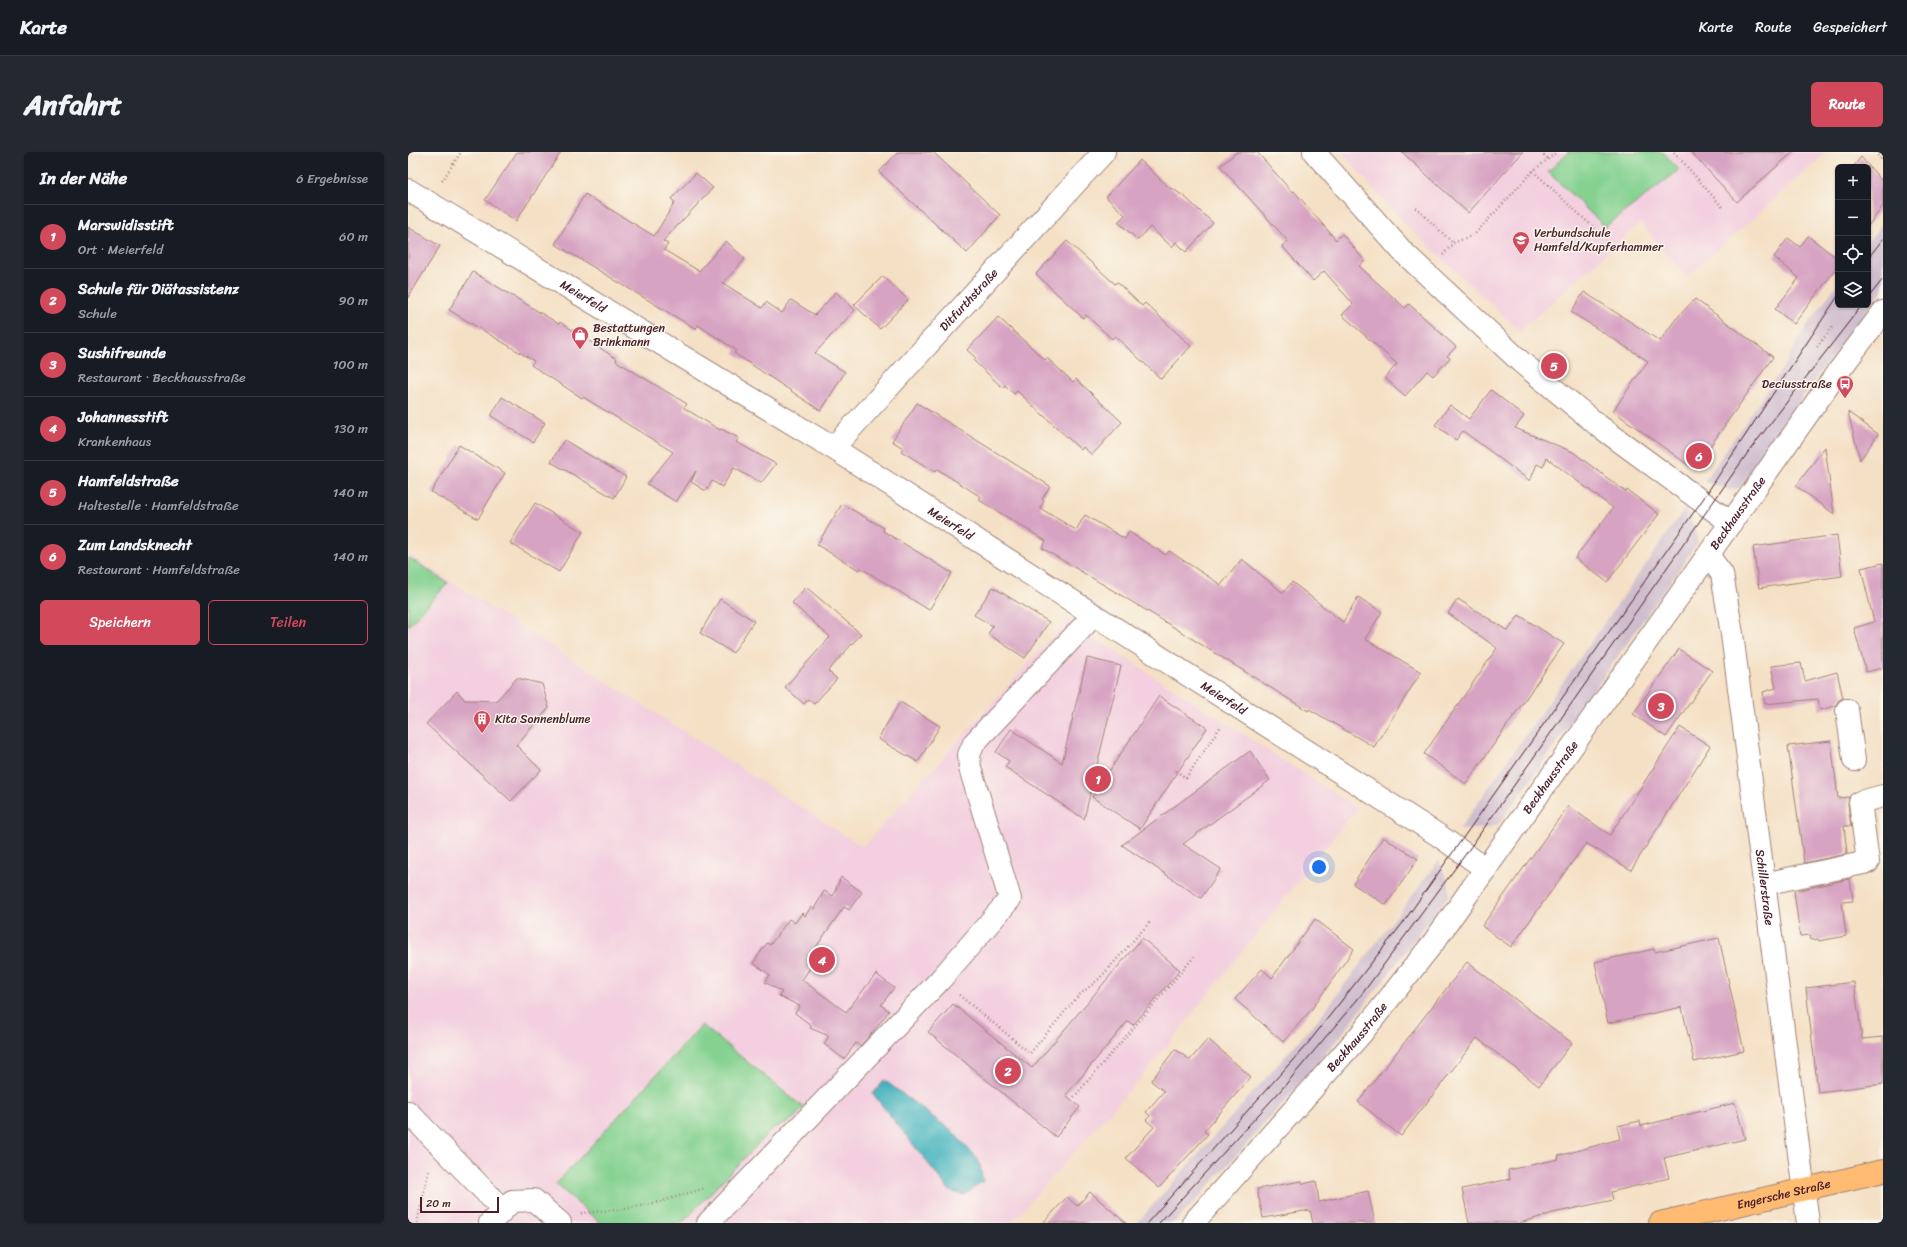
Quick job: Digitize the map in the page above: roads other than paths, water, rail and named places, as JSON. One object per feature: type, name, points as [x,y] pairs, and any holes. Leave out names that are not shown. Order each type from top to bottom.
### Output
[{"type":"main road","name":"Engersche Straße","points":[[1660,1223],[1883,1171]]},
{"type":"street","name":"Ditfurthstraße","points":[[833,448],[1104,152]]},
{"type":"street","points":[[1314,152],[1387,235],[1489,333],[1558,394],[1731,524]]},
{"type":"street","name":"Meierfeld","points":[[408,190],[833,448],[1438,835],[1486,869]]},
{"type":"street","name":"Beckhausstraße","points":[[1193,1223],[1361,1034],[1433,944],[1828,386],[1883,312]]},
{"type":"street","name":"Schillerstraße","points":[[1707,557],[1722,574],[1732,634],[1808,1223]]},
{"type":"street","points":[[708,1223],[940,980],[1010,899],[970,768],[969,755],[974,743],[1094,615]]},
{"type":"street","points":[[1847,710],[1854,760]]},
{"type":"street","points":[[1764,884],[1868,862],[1860,802],[1883,796]]},
{"type":"street","points":[[408,1112],[435,1141],[496,1216],[512,1201],[534,1200],[557,1220]]},
{"type":"water","points":[[884,1080],[953,1132],[979,1161],[983,1181],[964,1195],[950,1191],[873,1094]]},
{"type":"tram line","points":[[1871,254],[1883,239]]},
{"type":"tram line","points":[[1871,294],[1883,279]]},
{"type":"tram line","points":[[1147,1223],[1309,1042],[1402,924],[1701,502],[1835,301]]},
{"type":"tram line","points":[[1159,1223],[1281,1090],[1362,994],[1465,855],[1749,451],[1860,308]]},
{"type":"place","name":"Verbundschule Hamfeld/Kupferhammer","points":[[1521,255]]},
{"type":"place","name":"Bestattungen Brinkmann","points":[[580,350]]},
{"type":"place","name":"Hamfeldstraße","points":[[1554,366]]},
{"type":"place","name":"Deciusstraße","points":[[1845,399]]},
{"type":"place","name":"Zum Landsknecht","points":[[1699,456]]},
{"type":"place","name":"Sushifreunde","points":[[1661,706]]},
{"type":"place","name":"Kita Sonnenblume","points":[[482,734]]},
{"type":"place","name":"Marswidisstift","points":[[1098,779]]},
{"type":"place","name":"Johannesstift","points":[[822,960]]},
{"type":"place","name":"Schule für Diätassistenz","points":[[1008,1071]]}]
